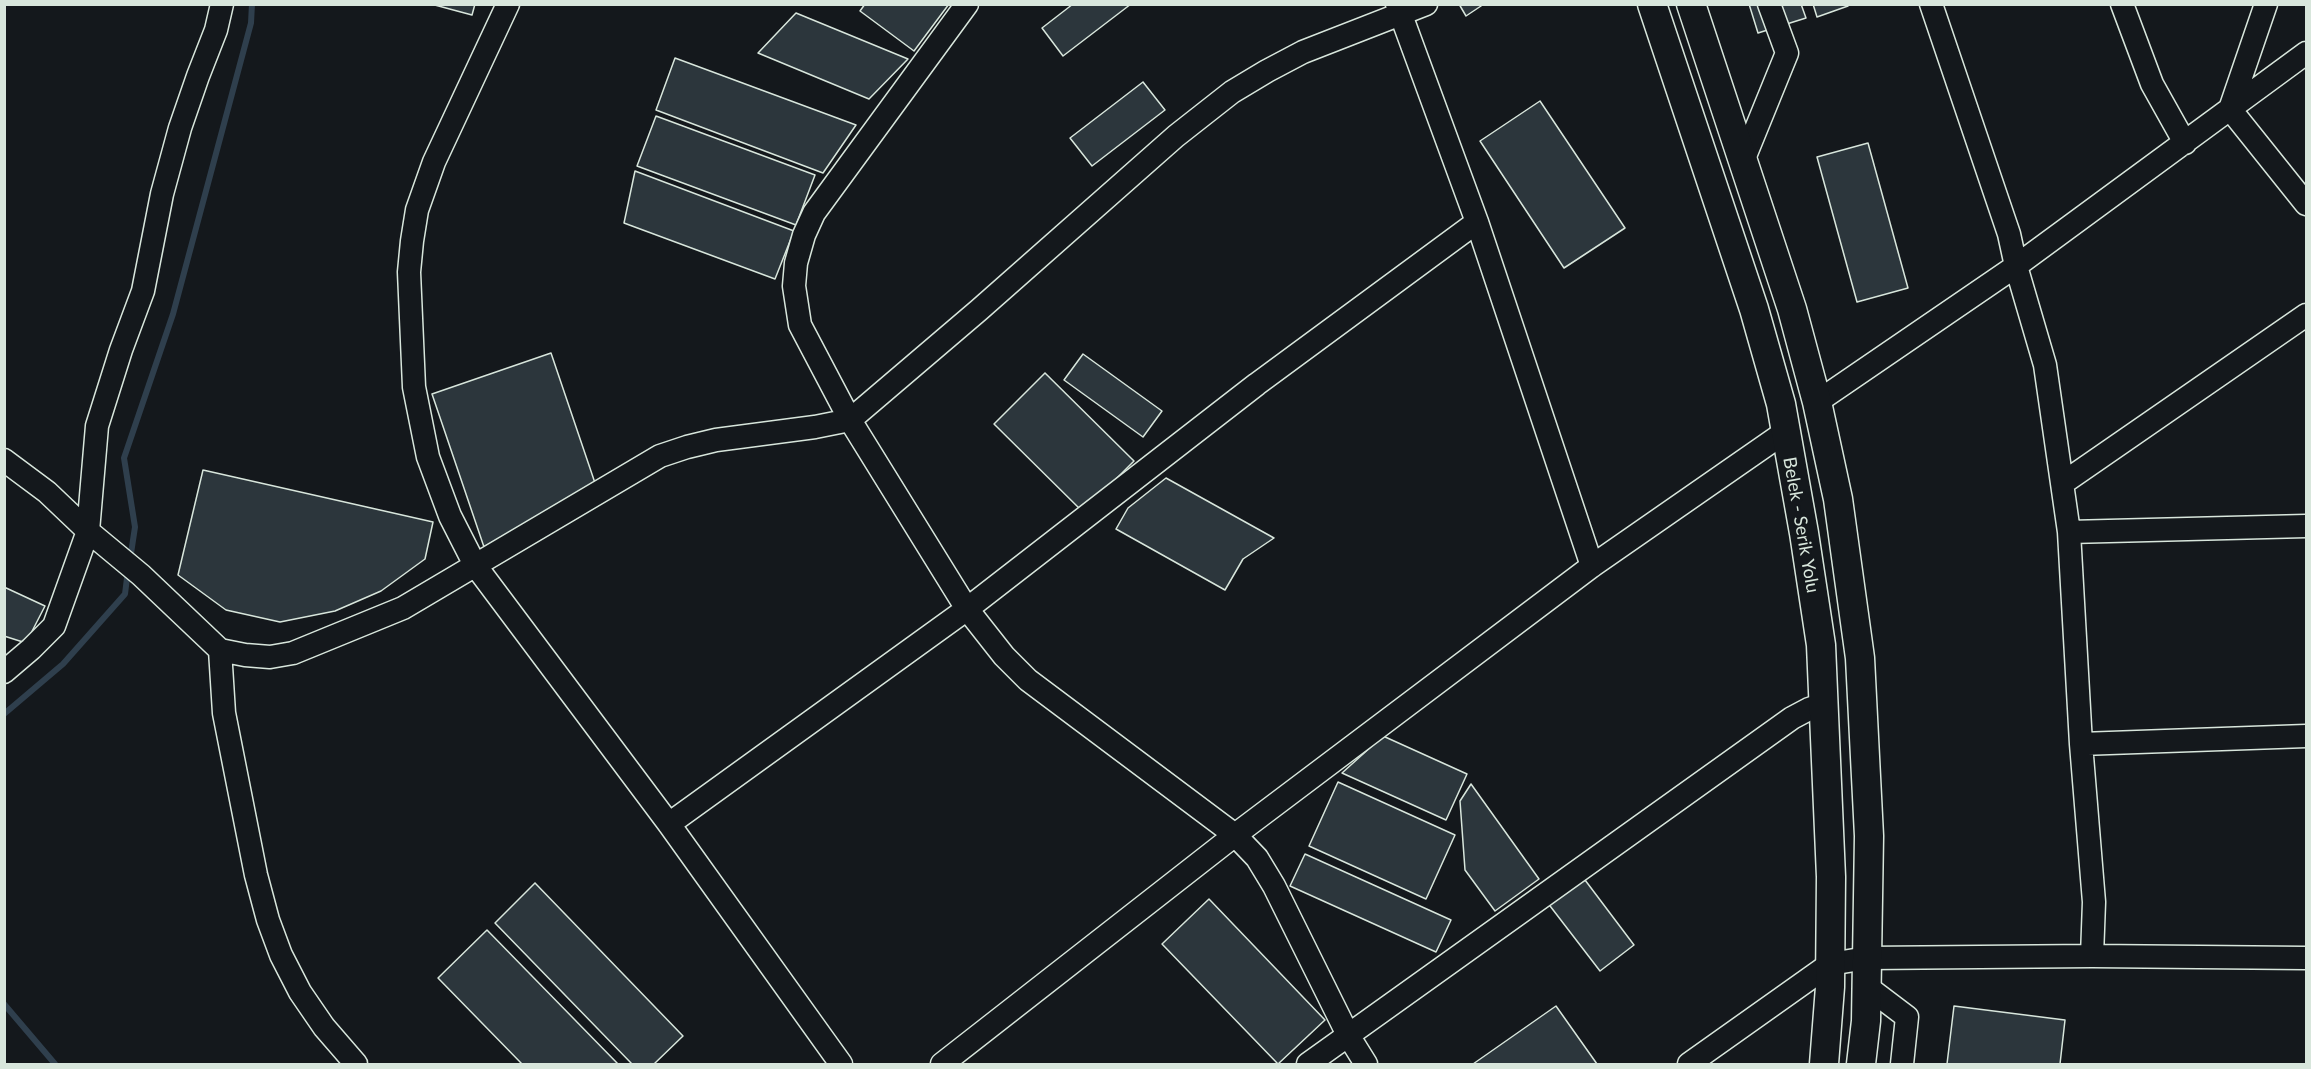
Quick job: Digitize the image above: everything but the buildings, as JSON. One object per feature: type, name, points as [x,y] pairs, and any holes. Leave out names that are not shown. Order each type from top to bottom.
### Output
[{"type":"main road","name":"Belek - Serik Yolu","points":[[1652,4],[1755,309],[1781,404],[1821,645],[1831,877],[1830,964],[1824,1065]]},
{"type":"main road","points":[[1691,4],[1792,309],[1817,402],[1838,499],[1860,658],[1869,836],[1866,1021],[1861,1065]]},
{"type":"street","points":[[4,672],[54,626],[88,531],[97,426],[143,291],[162,194],[180,128],[216,30],[222,4]]},
{"type":"street","points":[[508,4],[424,186],[414,231],[409,272],[414,387],[420,422],[440,490],[475,565],[669,824],[841,1065]]},
{"type":"street","points":[[968,4],[814,213],[796,263],[794,286],[800,325],[850,420],[967,609],[1004,656],[1028,680],[1235,835],[1251,852],[1266,871],[1348,1035],[1366,1065]]},
{"type":"street","points":[[4,460],[47,492],[88,531],[141,575],[220,650],[262,656],[293,653],[403,608],[660,456],[716,440],[850,420],[1203,113],[1267,71],[1303,52],[1399,9],[1426,4]]},
{"type":"street","points":[[1743,161],[1786,53],[1769,4]]},
{"type":"street","points":[[1931,4],[2009,234],[2045,365],[2069,532],[2081,744],[2094,902],[2092,956]]},
{"type":"street","points":[[2122,4],[2152,84],[2185,143]]},
{"type":"street","points":[[2230,109],[2266,4]]},
{"type":"street","points":[[1399,9],[1477,222],[1592,566]]},
{"type":"street","points":[[1817,402],[2016,266],[2307,54]]},
{"type":"street","points":[[2230,109],[2307,204]]},
{"type":"street","points":[[669,824],[967,609],[1257,384],[1477,222]]},
{"type":"street","points":[[2063,483],[2307,315]]},
{"type":"street","points":[[942,1065],[1235,835],[1592,566],[1785,432]]},
{"type":"street","points":[[2069,532],[2307,526]]},
{"type":"street","points":[[220,650],[224,713],[256,875],[268,920],[281,955],[300,992],[324,1028],[356,1065]]},
{"type":"street","points":[[1308,1065],[1792,718],[1824,704]]},
{"type":"street","points":[[2081,744],[2307,736]]},
{"type":"street","points":[[1689,1065],[1830,964],[1867,958],[2092,956],[2307,958]]},
{"type":"street","points":[[1866,986],[1907,1017],[1902,1065]]},
{"type":"waterway","points":[[130,560],[135,527],[124,458],[173,314],[251,23],[252,4]]},
{"type":"waterway","points":[[4,714],[63,664],[125,594],[128,570]]},
{"type":"waterway","points":[[4,1004],[55,1064]]}]
